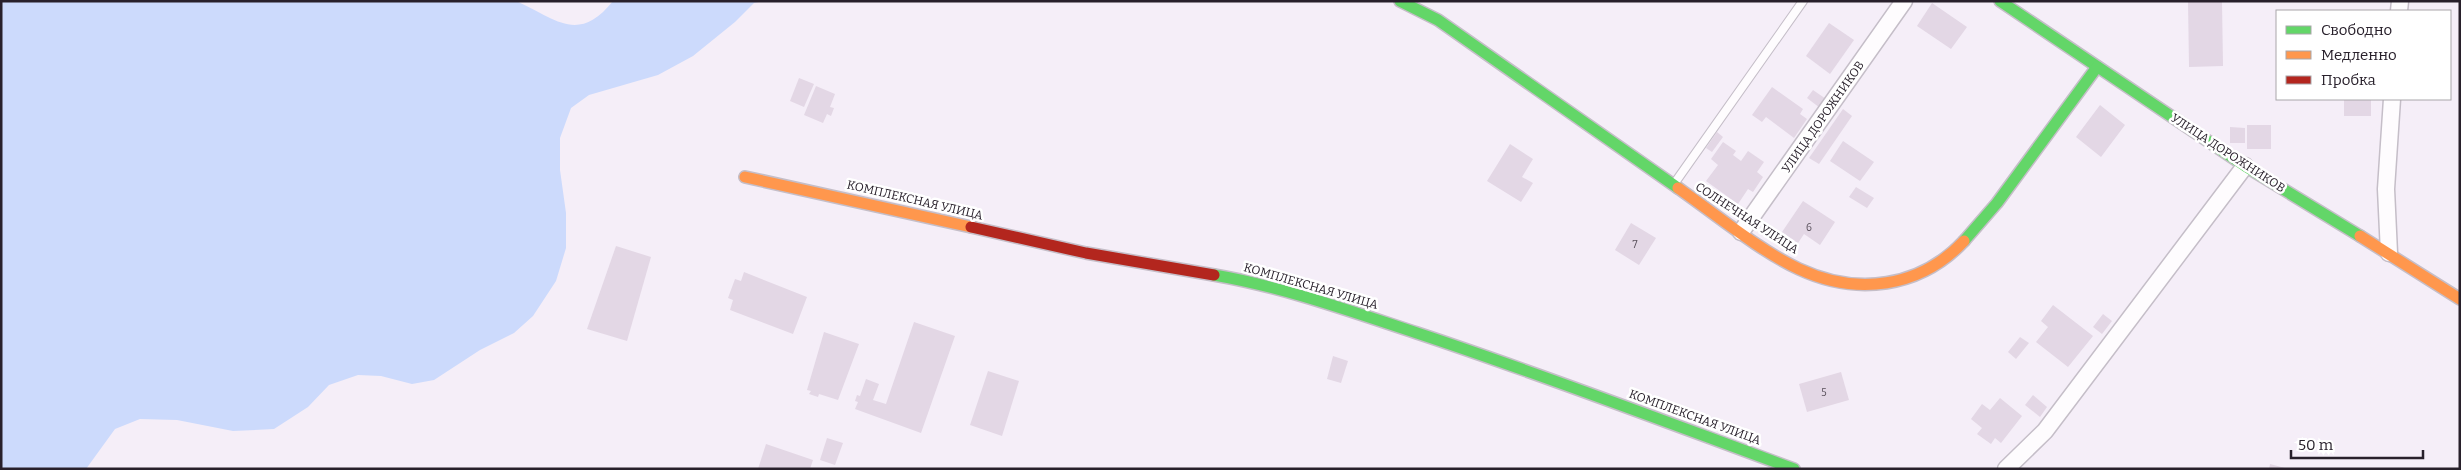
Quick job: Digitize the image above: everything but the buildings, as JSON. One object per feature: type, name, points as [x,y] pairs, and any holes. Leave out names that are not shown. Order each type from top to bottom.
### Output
[{"type":"street","name":"СОЛНЕЧНАЯ УЛИЦА","points":[[1400,1],[1438,20],[1673,186],[1800,269],[1854,285],[1873,285],[1908,279],[1937,265],[1960,247],[1991,212],[2097,67]]},
{"type":"street","name":"УЛИЦА ДОРОЖНИКОВ","points":[[1741,232],[1904,1]]},
{"type":"street","name":"УЛИЦА ДОРОЖНИКОВ","points":[[2000,1],[2245,166],[2389,253],[2460,299]]},
{"type":"street","points":[[2389,253],[2386,189],[2392,100]]},
{"type":"street","points":[[2006,469],[2045,431],[2245,166]]},
{"type":"street","name":"КОМПЛЕКСНАЯ УЛИЦА","points":[[746,177],[1086,253],[1249,280],[1317,300],[1474,352],[1794,469]]},
{"type":"lane","points":[[1673,186],[1803,1]]},
{"type":"water","points":[[1,1],[516,1],[555,20],[577,25],[589,22],[613,1],[763,1],[754,3],[735,22],[693,56],[658,75],[589,95],[571,108],[560,138],[560,170],[566,213],[566,248],[556,281],[533,316],[514,333],[480,350],[434,380],[412,384],[381,376],[358,375],[329,385],[308,407],[274,429],[233,431],[177,420],[140,419],[115,429],[86,469],[1,469]]},
{"type":"traffic: fast","points":[[1400,1],[1438,20],[1678,188]]},
{"type":"traffic: fast","points":[[2000,1],[2245,166],[2360,236]]},
{"type":"traffic: fast","points":[[1964,241],[1997,203],[2097,67]]},
{"type":"traffic: fast","points":[[1214,275],[1266,286],[1342,308],[1465,349],[1794,469]]},
{"type":"traffic: slow","points":[[745,177],[971,227]]},
{"type":"traffic: slow","points":[[1678,188],[1753,242],[1784,261],[1799,269],[1843,283],[1887,283],[1908,278],[1928,269],[1947,257],[1964,241]]},
{"type":"traffic: slow","points":[[2360,236],[2460,299]]},
{"type":"traffic: jam","points":[[971,227],[1086,253],[1214,275]]}]
